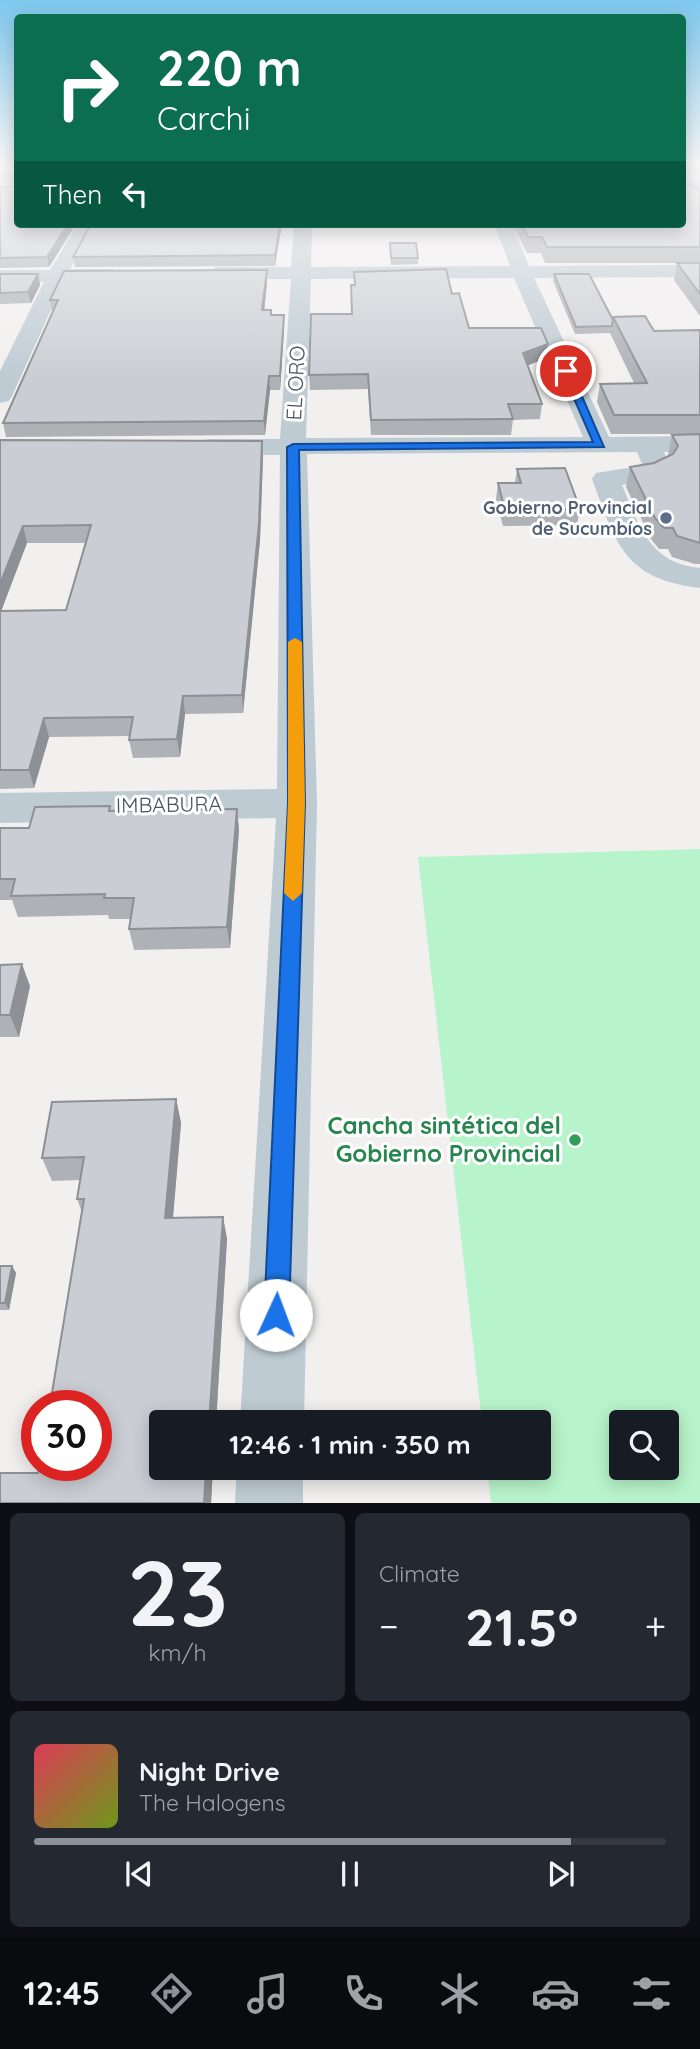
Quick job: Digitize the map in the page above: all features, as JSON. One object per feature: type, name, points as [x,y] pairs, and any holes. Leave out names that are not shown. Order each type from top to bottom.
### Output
[{"type":"street","points":[[0,396],[57,275],[79,238]]},
{"type":"street","name":"EL ORO","points":[[273,1410],[297,803],[293,447],[302,238]]},
{"type":"street","points":[[508,238],[600,445]]},
{"type":"street","points":[[192,274],[700,271]]},
{"type":"street","points":[[0,276],[138,274]]},
{"type":"street","points":[[647,444],[657,467],[647,473],[606,479],[632,546],[657,568],[700,578]]},
{"type":"street","points":[[181,447],[700,444]]},
{"type":"street","name":"IMBABURA","points":[[0,808],[297,803]]},
{"type":"street","points":[[269,1503],[270,1480]]},
{"type":"green space","name":"Cancha sintética del Gobierno Provincial","points":[[700,849],[700,1503],[491,1503],[488,1480],[551,1480],[551,1410],[481,1410],[418,857]]},
{"type":"building","points":[[0,238],[59,238],[47,257],[0,258]]},
{"type":"building","points":[[83,238],[278,238],[275,255],[73,257]]},
{"type":"building","points":[[543,238],[700,238],[700,247],[547,247]]},
{"type":"building","points":[[390,243],[416,243],[418,258],[391,258]]},
{"type":"building","points":[[677,263],[700,263],[700,294]]},
{"type":"building","points":[[446,269],[452,294],[459,293],[469,328],[541,328],[548,344],[523,353],[542,404],[508,404],[513,419],[371,420],[368,374],[309,375],[311,314],[352,314],[351,285],[355,285],[354,272]]},
{"type":"building","points":[[267,270],[262,310],[271,310],[271,315],[284,315],[280,376],[269,376],[264,421],[3,423],[58,300],[50,300],[64,271]]},
{"type":"building","points":[[0,274],[38,274],[28,292],[0,293]]},
{"type":"building","points":[[554,274],[589,274],[613,320],[612,326],[576,327]]},
{"type":"building","points":[[645,316],[654,331],[700,330],[700,415],[614,415],[600,384],[647,383],[613,317]]},
{"type":"building","points":[[700,434],[700,543],[677,536],[673,528],[664,528],[655,518],[630,467],[654,463],[673,454],[678,446],[672,435]]},
{"type":"building","points":[[0,440],[262,441],[259,523],[242,695],[183,696],[177,739],[129,740],[133,717],[44,718],[29,770],[0,770],[0,611],[66,610],[91,525],[23,526],[0,584]]},
{"type":"building","points":[[565,468],[580,509],[505,510],[498,483],[521,483],[517,469]]},
{"type":"building","points":[[110,806],[109,811],[237,809],[227,927],[129,929],[134,898],[104,898],[105,894],[11,896],[15,879],[0,879],[0,828],[29,828],[35,807]]},
{"type":"building","points":[[22,964],[10,1015],[0,1015],[0,965]]},
{"type":"building","points":[[176,1099],[165,1218],[223,1217],[210,1410],[149,1410],[149,1480],[205,1480],[204,1503],[0,1503],[0,1473],[21,1473],[21,1481],[112,1481],[112,1390],[52,1390],[84,1199],[77,1199],[84,1157],[42,1158],[52,1102]]},
{"type":"building","points":[[0,1266],[12,1266],[5,1303],[0,1303]]},
{"type":"slow traffic","points":[[293,893],[297,803],[295,642]]},
{"type":"place","name":"Gobierno Provincial de Sucumbíos","points":[[666,518]]},
{"type":"place","name":"Cancha sintética del Gobierno Provincial","points":[[575,1140]]},
{"type":"route","points":[[276,1315],[297,803],[293,447],[600,445],[566,371]]}]
